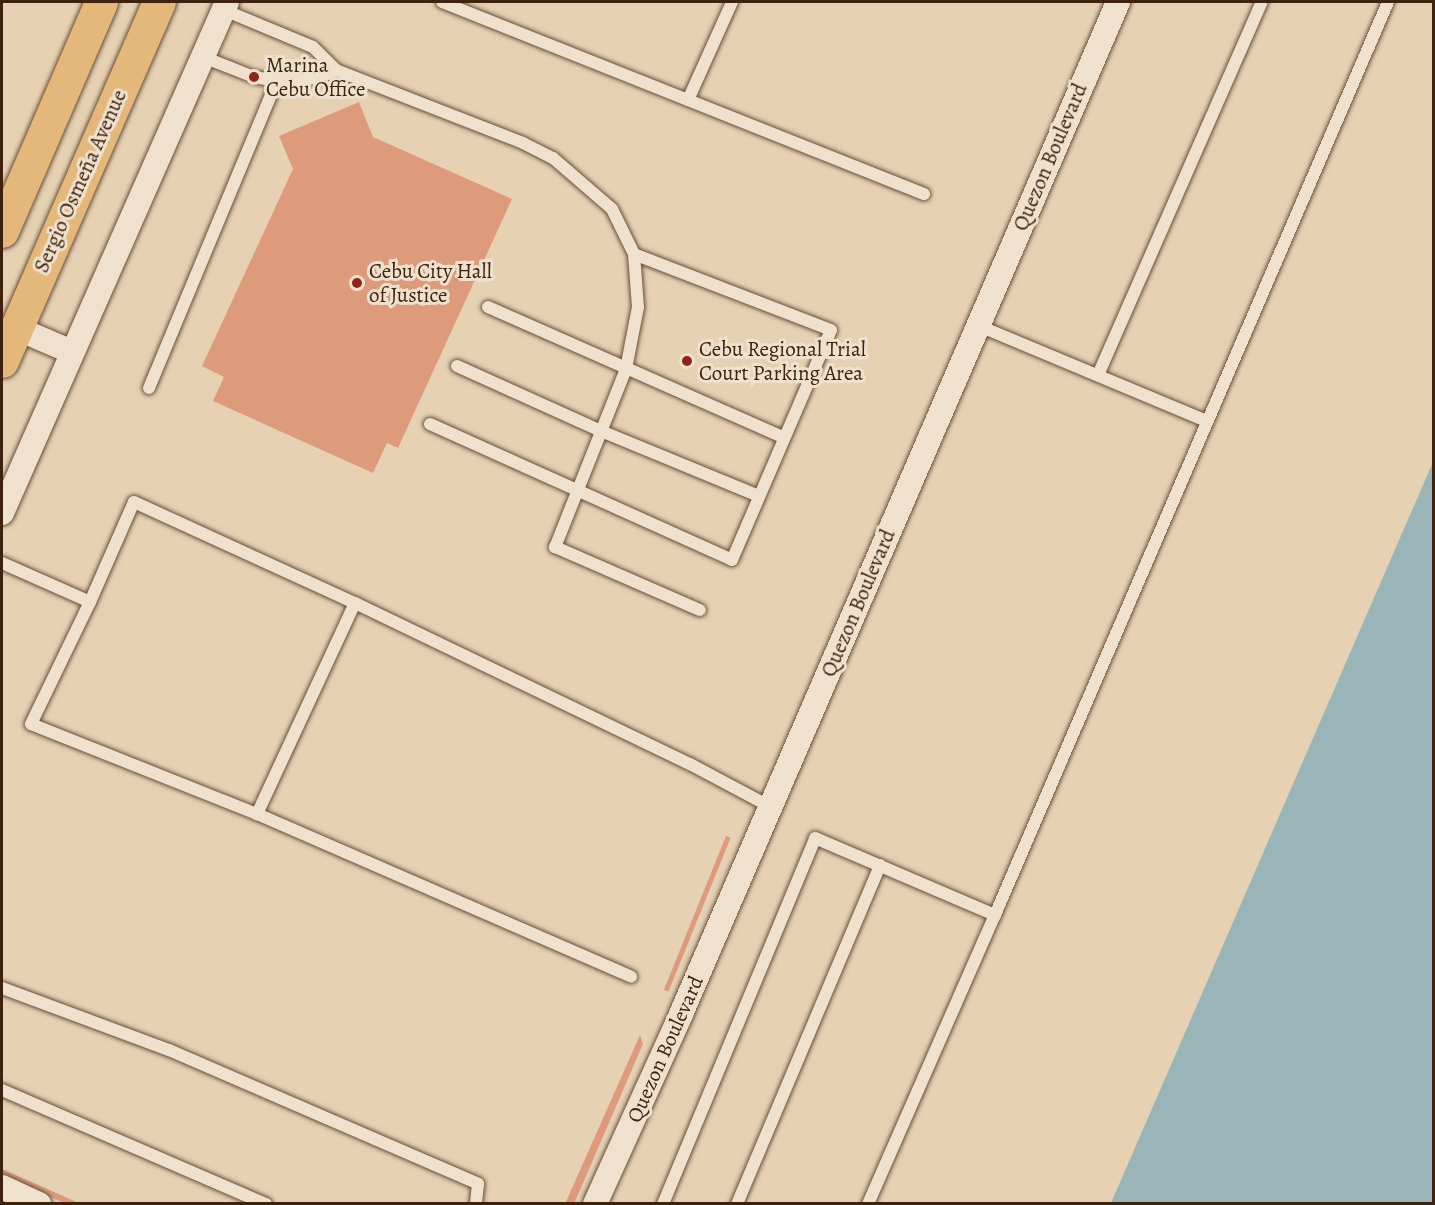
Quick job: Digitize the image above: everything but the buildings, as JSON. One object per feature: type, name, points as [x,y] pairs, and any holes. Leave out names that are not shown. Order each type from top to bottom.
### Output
[{"type":"highway","points":[[2,231],[101,2]]},
{"type":"highway","name":"Sergio Osmeña Avenue","points":[[2,361],[159,2]]},
{"type":"street","name":"Quezon Boulevard","points":[[595,1203],[771,807],[1118,2]]},
{"type":"street","points":[[2,513],[226,6]]},
{"type":"street","points":[[16,328],[72,352]]},
{"type":"street","points":[[2,1187],[39,1203]]},
{"type":"lane","points":[[442,2],[924,194]]},
{"type":"lane","points":[[688,100],[732,2]]},
{"type":"lane","points":[[1098,375],[1262,2]]},
{"type":"lane","points":[[868,1203],[995,915],[1388,2]]},
{"type":"lane","points":[[226,6],[313,47],[336,70],[523,143],[553,158],[612,209],[634,254],[638,307],[626,369],[555,547],[700,610]]},
{"type":"lane","points":[[203,57],[254,77],[277,81],[321,78],[336,70]]},
{"type":"lane","points":[[149,388],[277,81]]},
{"type":"lane","points":[[430,424],[732,560],[831,330],[634,254]]},
{"type":"lane","points":[[488,307],[783,437]]},
{"type":"lane","points":[[977,325],[1207,421]]},
{"type":"lane","points":[[457,366],[602,431],[759,496]]},
{"type":"lane","points":[[631,977],[257,814],[31,724],[90,602],[134,502],[355,603],[690,764],[771,807]]},
{"type":"lane","points":[[2,563],[90,602]]},
{"type":"lane","points":[[257,814],[355,603]]},
{"type":"lane","points":[[663,1203],[815,838],[995,915]]},
{"type":"lane","points":[[737,1203],[880,865]]},
{"type":"lane","points":[[2,988],[169,1050],[478,1184],[476,1203]]},
{"type":"lane","points":[[2,1090],[266,1203]]},
{"type":"water","points":[[1433,462],[1433,1203],[1111,1203]]},
{"type":"place","name":"Marina Cebu Office","points":[[254,77]]},
{"type":"place","name":"Cebu City Hall of Justice","points":[[357,283]]},
{"type":"place","name":"Cebu Regional Trial Court Parking Area","points":[[687,361]]}]
